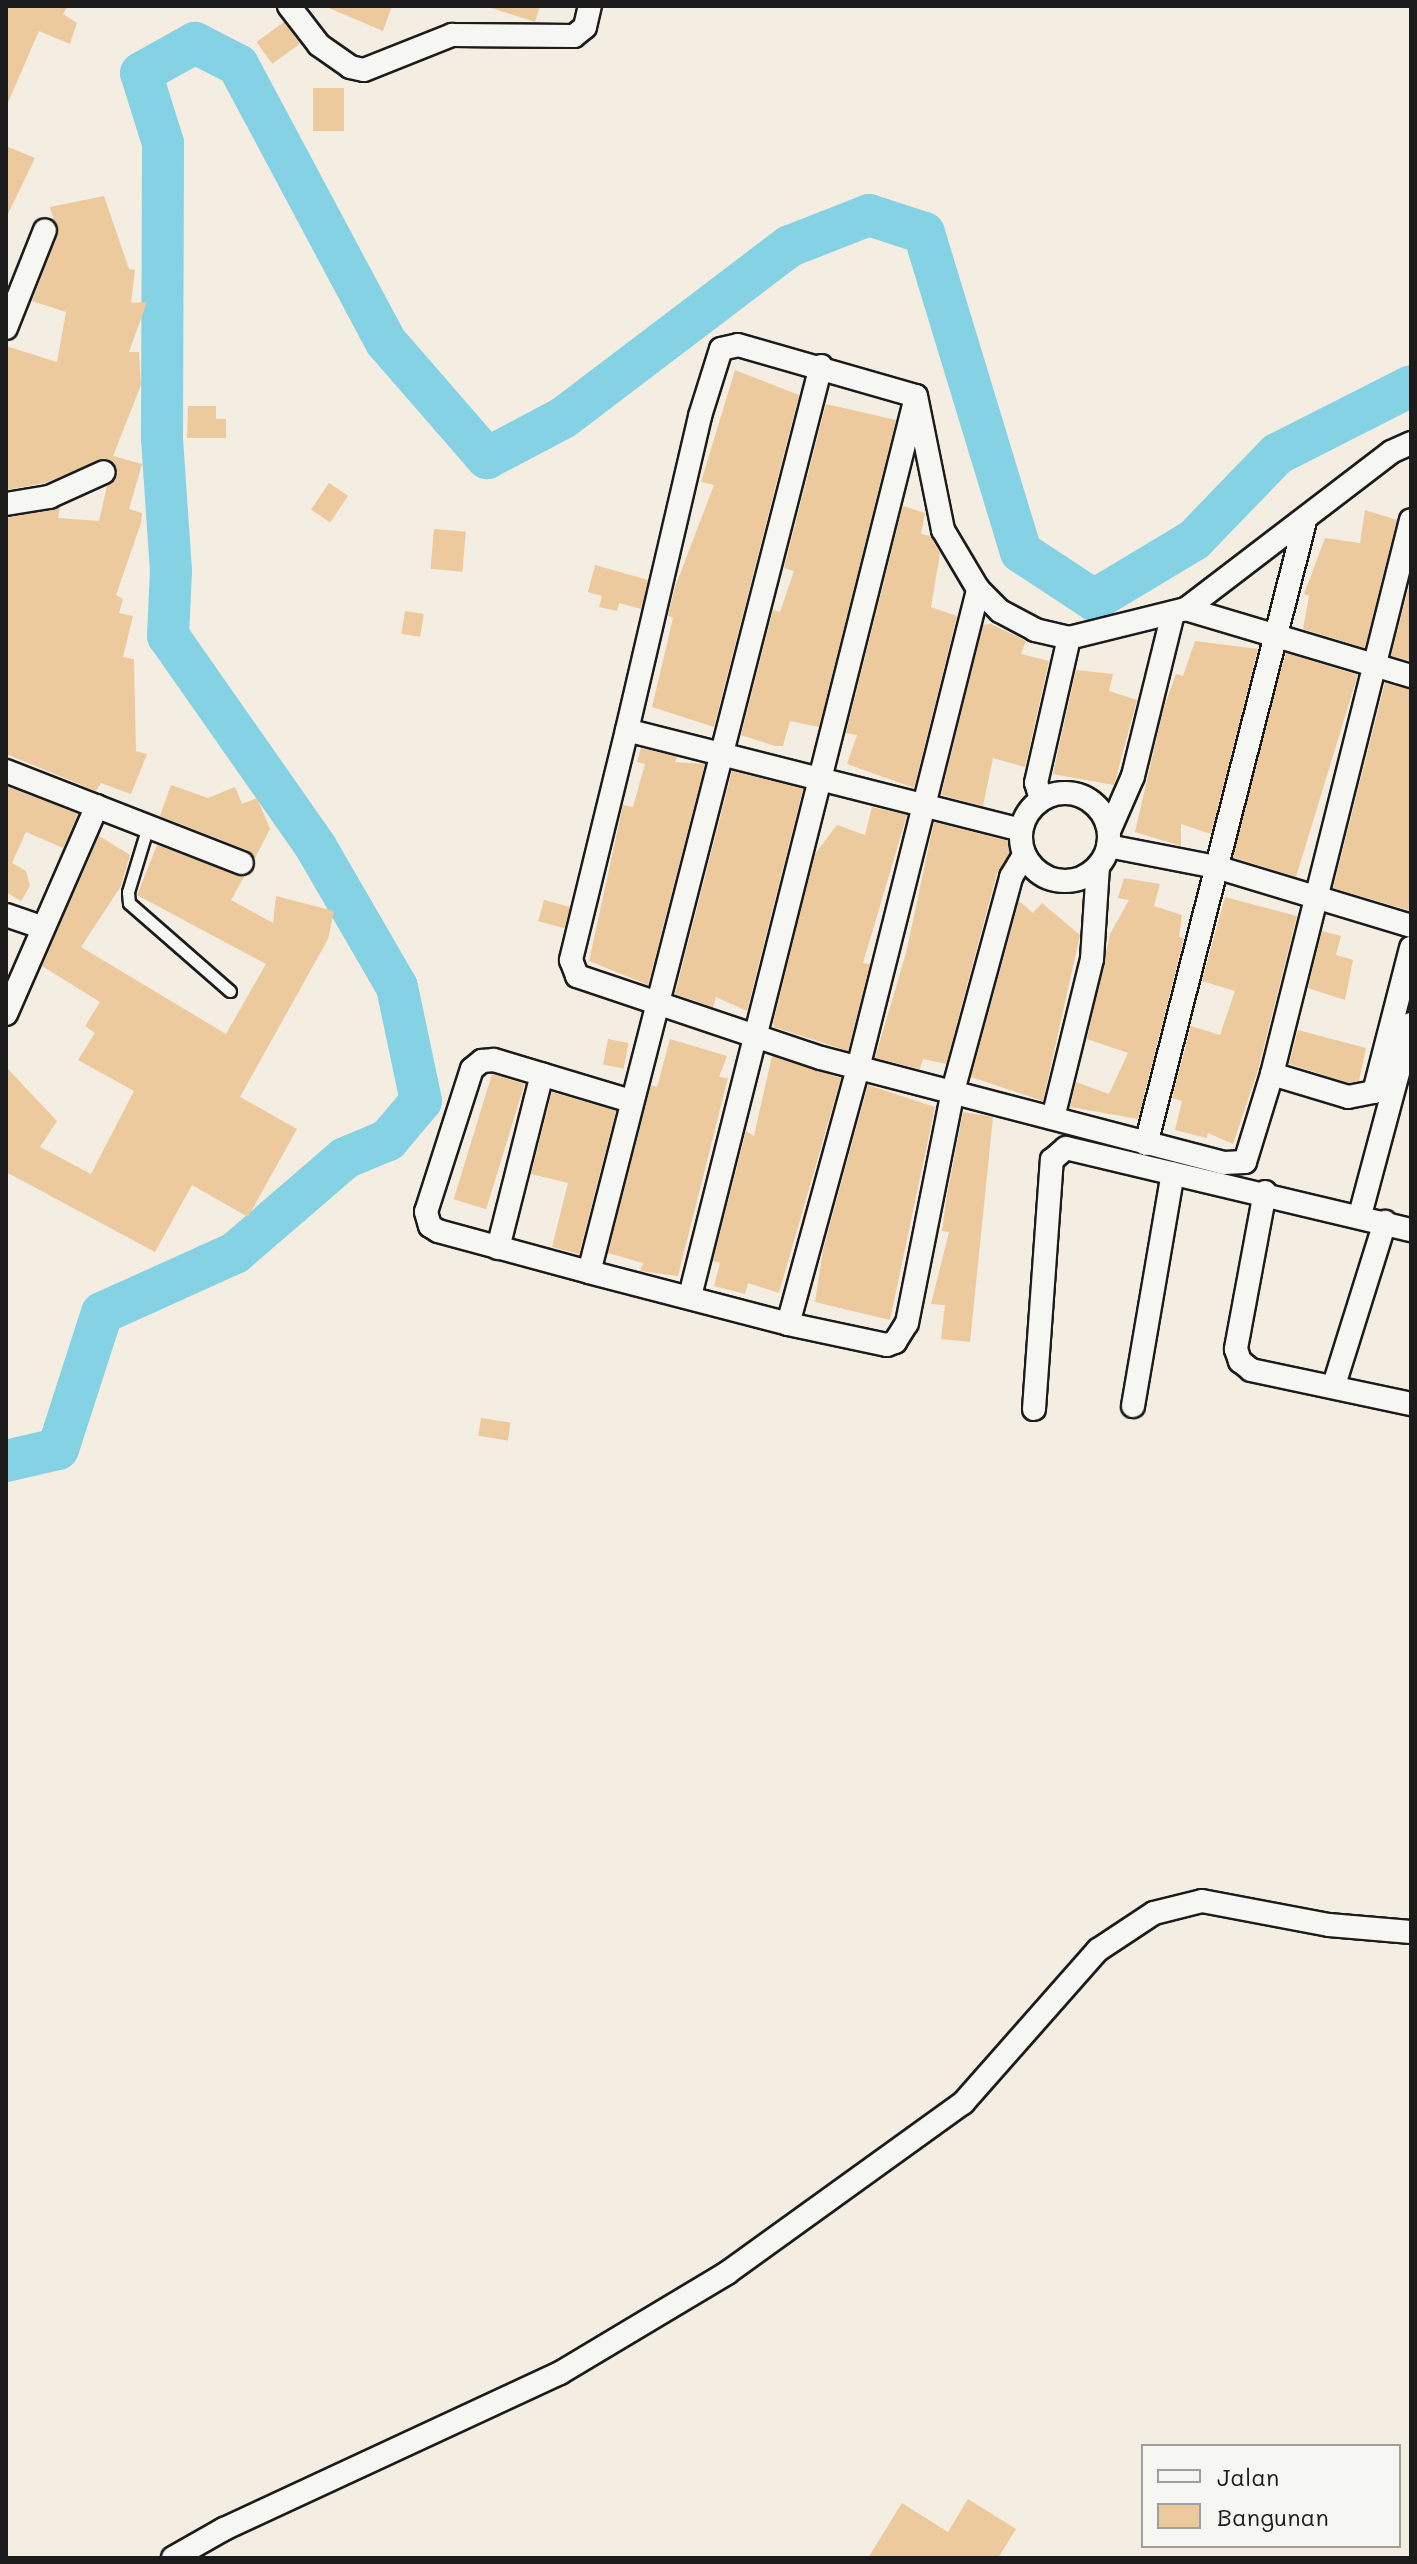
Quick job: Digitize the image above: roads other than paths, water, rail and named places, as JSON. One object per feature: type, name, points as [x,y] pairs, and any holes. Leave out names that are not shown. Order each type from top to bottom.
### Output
[{"type":"street","points":[[289,6],[319,45],[343,63],[364,70],[452,35],[574,36],[585,27],[590,6]]},
{"type":"street","points":[[6,328],[45,230]]},
{"type":"street","points":[[916,396],[821,366],[738,345],[721,349],[716,357],[571,967],[582,979],[756,1039],[858,1068],[1224,1163],[1245,1162],[1272,1074],[1312,900],[1411,520]]},
{"type":"street","points":[[589,1272],[821,366]]},
{"type":"street","points":[[916,396],[943,530],[978,589],[1000,611],[1035,630],[1069,638],[1179,611],[1305,521],[1391,452],[1411,443]]},
{"type":"street","points":[[690,1296],[823,777],[916,396]]},
{"type":"street","points":[[6,504],[49,497],[104,472]]},
{"type":"street","points":[[1146,1144],[1305,521]]},
{"type":"street","points":[[788,1324],[858,1068],[920,803],[978,589]]},
{"type":"street","points":[[1179,611],[1276,634],[1411,676]]},
{"type":"street","points":[[1053,1118],[1092,959],[1105,848],[1133,776],[1179,611]]},
{"type":"street","points":[[1041,799],[1036,783],[1069,638]]},
{"type":"street","points":[[627,730],[823,777],[1021,830]]},
{"type":"street","points":[[6,771],[242,863]]},
{"type":"street","points":[[631,1101],[494,1060],[472,1069],[426,1212],[430,1226],[498,1248],[788,1324],[887,1345],[903,1335],[953,1091],[1011,877],[1024,855],[1021,830],[1041,799],[1066,792],[1090,799],[1105,848]]},
{"type":"street","points":[[6,1012],[97,806]]},
{"type":"street","points":[[1024,855],[1052,880],[1077,880],[1105,848]]},
{"type":"street","points":[[1105,848],[1216,867],[1312,900],[1411,926]]},
{"type":"street","points":[[6,915],[43,928]]},
{"type":"street","points":[[1272,1074],[1348,1097],[1374,1092],[1411,948]]},
{"type":"street","points":[[1360,1215],[1411,1024]]},
{"type":"street","points":[[498,1248],[542,1074]]},
{"type":"street","points":[[1276,1106],[1258,1191],[1236,1349],[1240,1361],[1251,1370],[1334,1385],[1411,1404]]},
{"type":"street","points":[[1034,1409],[1052,1160],[1066,1148],[1360,1215],[1411,1230]]},
{"type":"street","points":[[1133,1406],[1173,1173]]},
{"type":"street","points":[[1334,1385],[1385,1222]]},
{"type":"street","points":[[173,2558],[224,2529],[560,2373],[727,2273],[963,2103],[1098,1950],[1154,1913],[1202,1901],[1329,1925],[1411,1932]]},
{"type":"lane","points":[[148,826],[128,892],[129,903],[230,991]]},
{"type":"waterway","points":[[6,1461],[58,1449],[102,1313],[235,1253],[345,1158],[388,1140],[421,1101],[397,987],[316,847],[168,636],[171,571],[162,438],[163,143],[141,73],[195,43],[238,65],[386,342],[487,458],[563,418],[790,246],[869,215],[924,233],[1021,552],[1094,600],[1194,540],[1277,454],[1411,386]]}]
